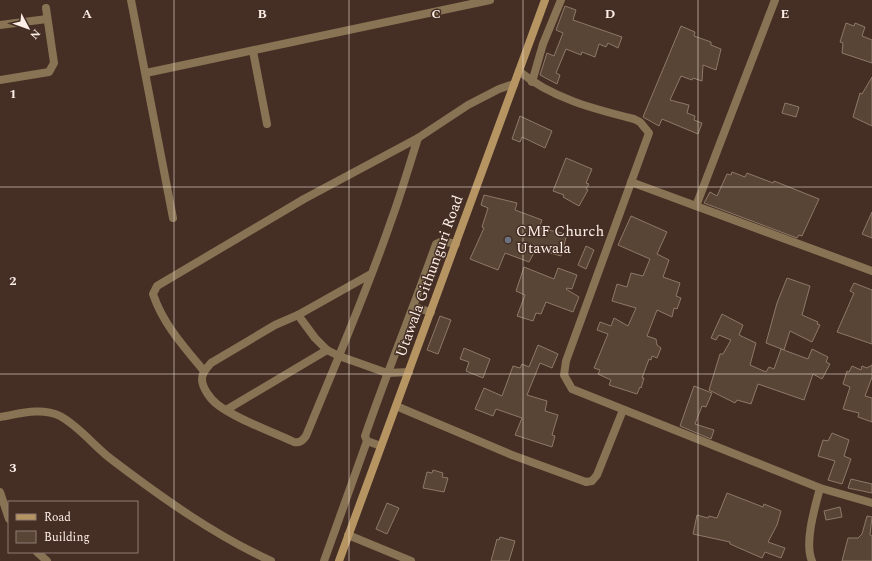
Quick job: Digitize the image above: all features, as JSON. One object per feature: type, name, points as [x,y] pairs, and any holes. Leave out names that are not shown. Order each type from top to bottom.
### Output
[{"type":"street","points":[[131,0],[173,218]]},
{"type":"street","points":[[146,73],[490,0]]},
{"type":"street","name":"Utawala Githunguri Road","points":[[339,561],[545,0]]},
{"type":"street","points":[[532,82],[543,44],[561,0]]},
{"type":"street","points":[[696,206],[775,0]]},
{"type":"street","points":[[0,80],[49,72],[52,68],[54,63],[46,8]]},
{"type":"street","points":[[0,25],[47,19]]},
{"type":"street","points":[[531,38],[543,44]]},
{"type":"street","points":[[253,51],[267,124]]},
{"type":"street","points":[[519,71],[532,82],[587,107],[634,119],[640,122],[649,133],[566,361],[564,375],[572,389],[820,488],[872,503]]},
{"type":"street","points":[[204,371],[175,336],[162,316],[153,294],[153,290],[157,286],[304,199],[418,138],[499,88],[514,84]]},
{"type":"street","points":[[371,274],[298,315],[274,325],[211,363],[204,371],[202,379],[206,391],[217,405],[294,442],[299,443],[306,436],[339,356],[371,274],[391,222],[418,138]]},
{"type":"street","points":[[631,182],[872,271]]},
{"type":"street","points":[[324,561],[367,441],[365,436],[386,373],[414,307],[436,244],[442,241],[456,244]]},
{"type":"street","points":[[414,307],[430,312]]},
{"type":"street","points":[[298,315],[315,338],[327,350],[339,356],[386,373],[409,372]]},
{"type":"street","points":[[226,410],[327,350]]},
{"type":"street","points":[[396,406],[512,455],[586,482],[592,481],[597,475],[623,410]]},
{"type":"street","points":[[0,417],[41,411],[59,416],[82,432],[110,458],[193,517],[271,561]]},
{"type":"street","points":[[367,441],[381,446]]},
{"type":"street","points":[[812,561],[809,550],[813,514],[820,488]]},
{"type":"street","points":[[0,492],[8,516]]},
{"type":"street","points":[[348,535],[411,561]]},
{"type":"street","points":[[38,553],[47,561]]},
{"type":"building","points":[[565,6],[576,10],[573,20],[622,37],[618,48],[608,43],[606,47],[599,44],[595,57],[582,52],[581,55],[566,49],[556,73],[560,75],[557,84],[540,75],[547,53],[554,56],[563,33],[556,30]]},
{"type":"building","points":[[846,23],[854,26],[855,23],[865,27],[862,36],[872,40],[872,63],[842,53],[843,43],[840,42]]},
{"type":"building","points":[[681,26],[695,32],[694,36],[711,42],[711,45],[721,49],[716,70],[703,65],[702,81],[693,78],[692,80],[681,76],[670,100],[689,105],[687,113],[695,116],[694,120],[702,123],[698,134],[662,119],[659,126],[643,117]]},
{"type":"building","points":[[872,77],[872,126],[853,117],[860,93],[862,94]]},
{"type":"building","points":[[785,103],[799,107],[796,117],[782,113]]},
{"type":"building","points":[[520,116],[552,131],[545,148],[522,137],[520,142],[512,139]]},
{"type":"building","points":[[566,158],[592,169],[586,183],[589,184],[586,189],[588,190],[579,206],[563,197],[564,195],[553,191]]},
{"type":"building","points":[[732,172],[745,177],[747,173],[773,183],[774,181],[819,199],[802,236],[799,235],[797,238],[704,203],[710,192],[717,196],[727,174],[731,175]]},
{"type":"building","points":[[484,195],[517,203],[515,210],[542,220],[539,228],[567,234],[561,256],[536,249],[529,262],[505,253],[498,270],[470,259],[484,228],[482,227],[488,208],[481,205]]},
{"type":"building","points":[[872,212],[872,238],[862,234]]},
{"type":"building","points":[[631,216],[667,232],[657,254],[669,260],[663,277],[680,283],[676,296],[681,298],[677,309],[674,308],[672,317],[657,310],[647,336],[656,339],[657,345],[661,348],[657,358],[652,356],[651,360],[649,359],[642,378],[644,378],[641,388],[640,387],[637,394],[609,385],[611,380],[598,374],[600,370],[594,368],[608,334],[597,330],[600,322],[611,326],[614,318],[628,326],[636,308],[612,301],[617,284],[627,287],[631,273],[643,276],[650,259],[618,245]]},
{"type":"building","points":[[586,246],[594,250],[586,269],[578,265]]},
{"type":"building","points":[[524,267],[554,279],[558,268],[577,275],[572,289],[566,289],[579,297],[573,312],[546,302],[541,314],[536,313],[533,321],[517,316],[525,295],[516,291]]},
{"type":"building","points":[[787,278],[810,286],[802,315],[818,322],[817,324],[820,325],[812,342],[790,331],[784,350],[766,343],[777,303]]},
{"type":"building","points":[[854,283],[872,290],[872,344],[837,332],[854,293],[850,291]]},
{"type":"building","points":[[722,314],[743,325],[739,335],[756,343],[750,365],[766,372],[769,367],[774,369],[781,349],[808,359],[812,349],[828,357],[826,362],[830,364],[822,379],[813,374],[804,400],[758,384],[751,404],[737,400],[735,403],[709,390],[720,354],[723,354],[731,340],[719,335],[716,340],[711,338]]},
{"type":"building","points":[[440,316],[451,320],[438,354],[427,350]]},
{"type":"building","points":[[538,345],[558,354],[552,368],[540,363],[527,395],[547,401],[545,411],[558,415],[552,435],[555,436],[552,447],[515,435],[522,418],[496,409],[493,416],[475,409],[484,388],[502,396],[513,366],[520,368],[522,364],[529,367]]},
{"type":"building","points":[[464,348],[490,359],[483,378],[466,371],[469,362],[460,359]]},
{"type":"building","points":[[872,365],[872,377],[865,396],[872,398],[872,422],[858,417],[859,413],[843,409],[850,387],[843,384],[847,371],[849,372],[852,366],[861,370],[862,366],[867,368]]},
{"type":"building","points":[[694,386],[712,393],[706,407],[702,406],[695,424],[714,430],[711,439],[680,426]]},
{"type":"building","points":[[832,433],[849,440],[844,456],[851,459],[842,484],[828,480],[835,461],[818,456],[823,440],[828,441]]},
{"type":"building","points":[[433,470],[443,473],[442,477],[448,478],[444,492],[423,488],[427,472],[432,473]]},
{"type":"building","points":[[851,479],[872,484],[872,493],[848,488]]},
{"type":"building","points":[[727,493],[763,507],[764,504],[781,511],[777,525],[768,542],[785,548],[781,558],[765,552],[762,558],[730,544],[730,542],[693,534],[697,515],[708,518],[709,516],[717,518]]},
{"type":"building","points":[[387,503],[399,508],[387,534],[376,529]]},
{"type":"building","points":[[840,507],[842,517],[826,520],[824,511]]},
{"type":"building","points":[[867,516],[872,517],[870,535],[872,536],[872,561],[842,561],[848,538],[858,538],[862,534]]},
{"type":"building","points":[[500,537],[515,541],[509,561],[491,561],[497,539],[499,540]]},
{"type":"place","name":"CMF Church Utawala","points":[[508,240]]}]
